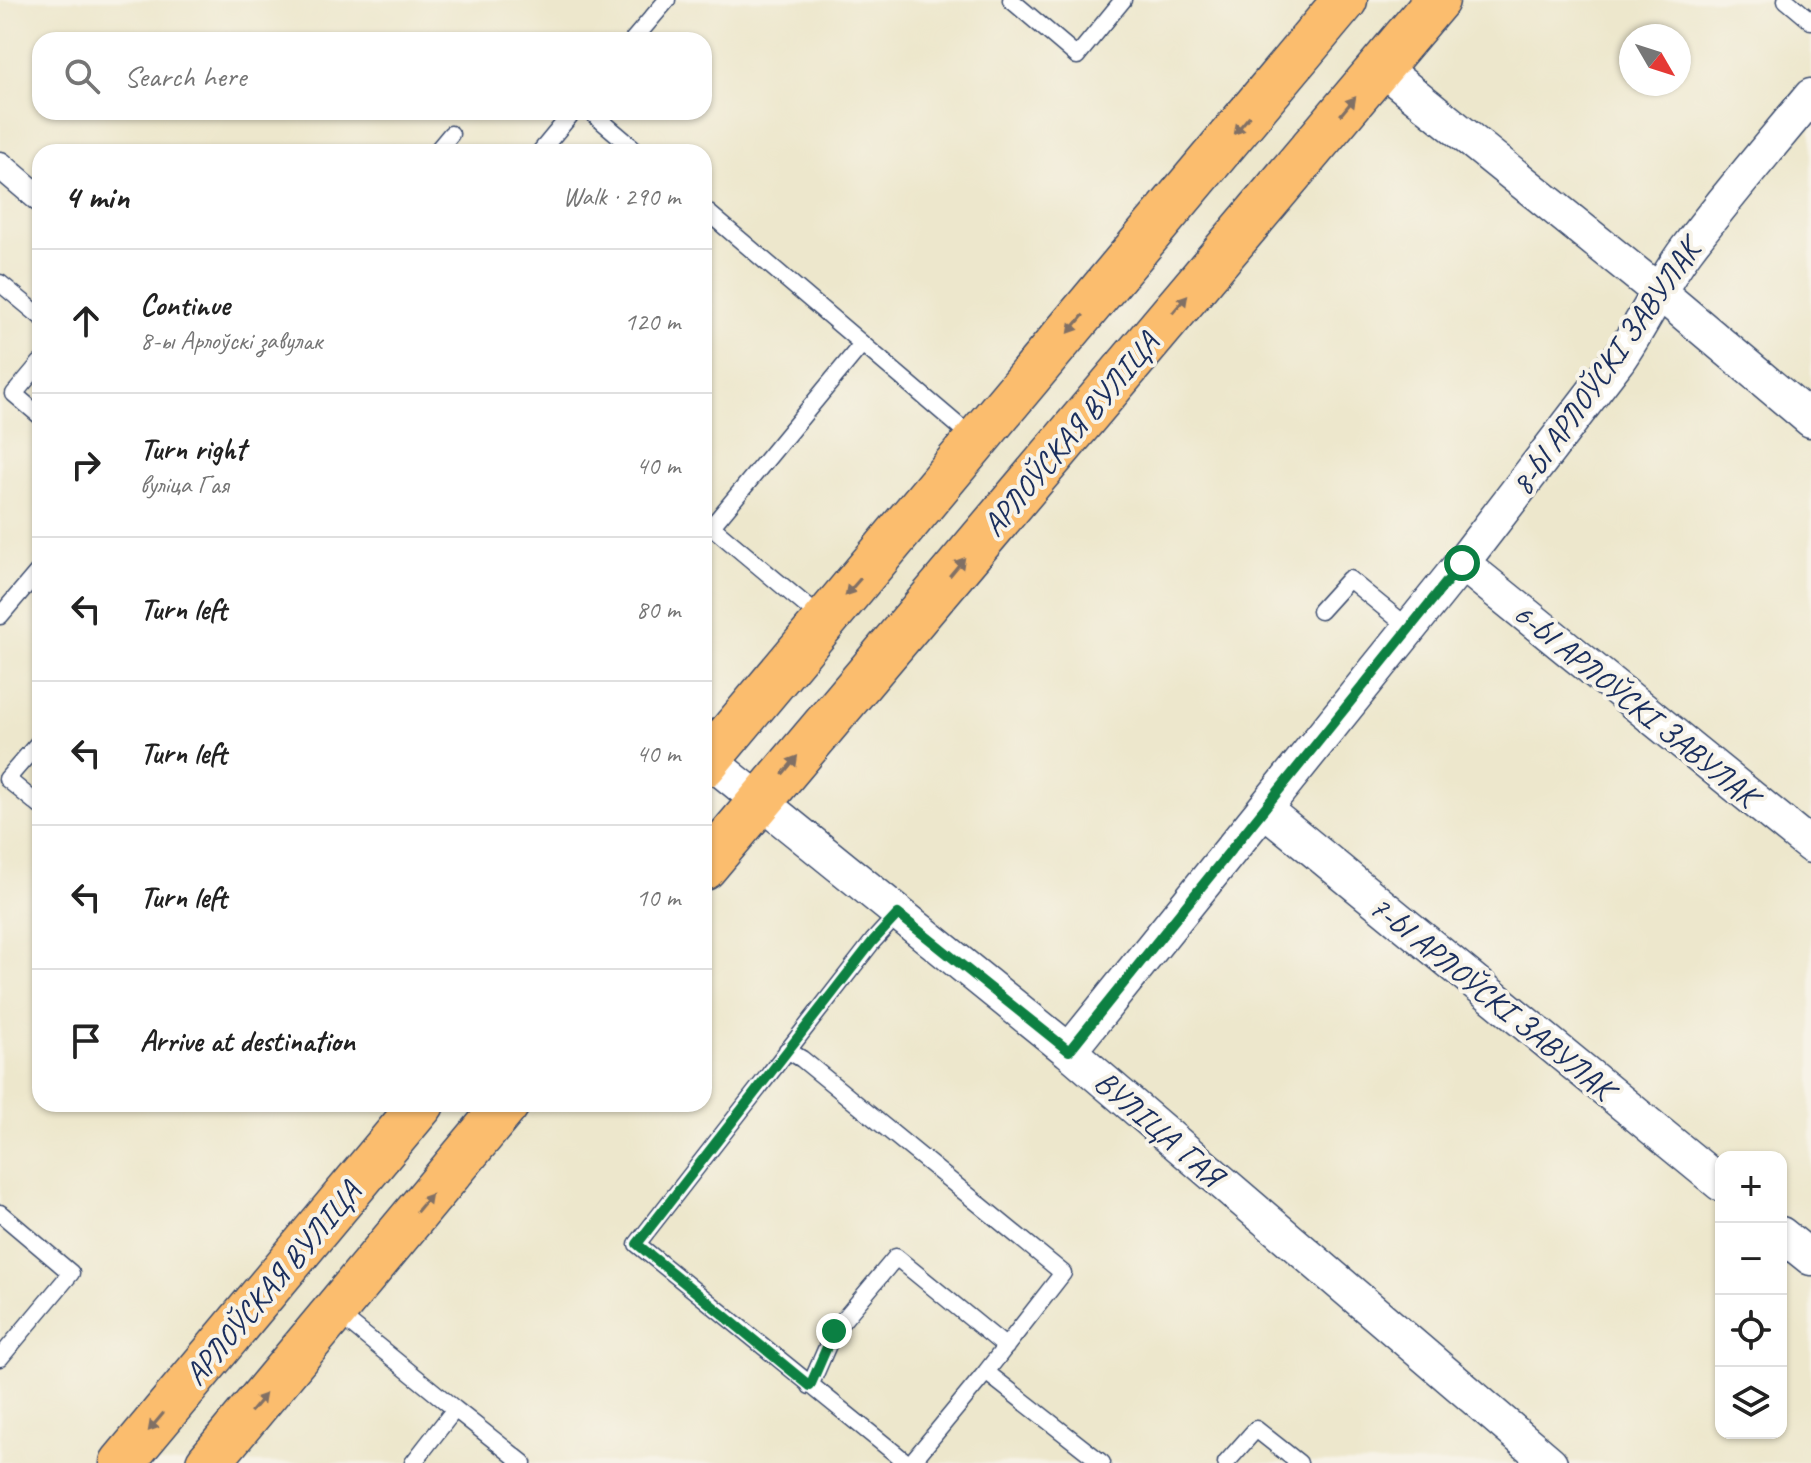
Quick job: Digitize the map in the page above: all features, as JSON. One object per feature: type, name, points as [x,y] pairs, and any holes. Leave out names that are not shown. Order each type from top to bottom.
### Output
[{"type":"main road","name":"АРЛОЎСКАЯ ВУЛІЦА","points":[[712,755],[978,442],[1345,0]]},
{"type":"main road","name":"АРЛОЎСКАЯ ВУЛІЦА","points":[[712,859],[1437,0]]},
{"type":"main road","name":"АРЛОЎСКАЯ ВУЛІЦА","points":[[122,1463],[408,1112]]},
{"type":"main road","name":"АРЛОЎСКАЯ ВУЛІЦА","points":[[208,1463],[500,1112]]},
{"type":"street","points":[[1380,67],[1658,291],[1811,420]]},
{"type":"street","name":"8-Ы АРЛОЎСКІ ЗАВУЛАК","points":[[1069,1051],[1462,563],[1618,360],[1686,250],[1811,96]]},
{"type":"street","points":[[0,165],[32,192]]},
{"type":"street","name":"6-Ы АРЛОЎСКІ ЗАВУЛАК","points":[[1462,563],[1811,846]]},
{"type":"street","name":"ВУЛІЦА ГАЯ","points":[[712,766],[761,801],[1069,1051],[1550,1463]]},
{"type":"street","name":"7-Ы АРЛОЎСКІ ЗАВУЛАК","points":[[1264,809],[1715,1179]]},
{"type":"street","points":[[1787,1239],[1811,1258]]},
{"type":"lane","points":[[640,32],[667,0]]},
{"type":"lane","points":[[1011,0],[1077,56],[1123,0]]},
{"type":"lane","points":[[1786,0],[1811,21]]},
{"type":"lane","points":[[547,144],[566,120]]},
{"type":"lane","points":[[600,120],[629,144]]},
{"type":"lane","points":[[443,144],[451,134]]},
{"type":"lane","points":[[712,216],[978,442]]},
{"type":"lane","points":[[0,283],[32,309]]},
{"type":"lane","points":[[712,518],[862,344]]},
{"type":"lane","points":[[32,373],[14,394],[32,409]]},
{"type":"lane","points":[[712,526],[824,620]]},
{"type":"lane","points":[[0,616],[32,578]]},
{"type":"lane","points":[[1320,611],[1349,579],[1409,628]]},
{"type":"lane","points":[[32,751],[4,784],[32,801]]},
{"type":"lane","points":[[787,1050],[802,1059],[1063,1273],[986,1372],[909,1463],[637,1244],[787,1050],[873,941],[898,914]]},
{"type":"lane","points":[[0,1213],[71,1273],[0,1358]]},
{"type":"lane","points":[[810,1386],[834,1331],[896,1257],[1006,1347]]},
{"type":"lane","points":[[334,1311],[523,1463]]},
{"type":"lane","points":[[986,1372],[1102,1463]]},
{"type":"lane","points":[[413,1463],[455,1409]]},
{"type":"lane","points":[[1226,1463],[1256,1429],[1299,1463]]},
{"type":"route","points":[[834,1331],[810,1386],[637,1244],[873,941],[898,914],[1069,1051],[1462,563]]}]
